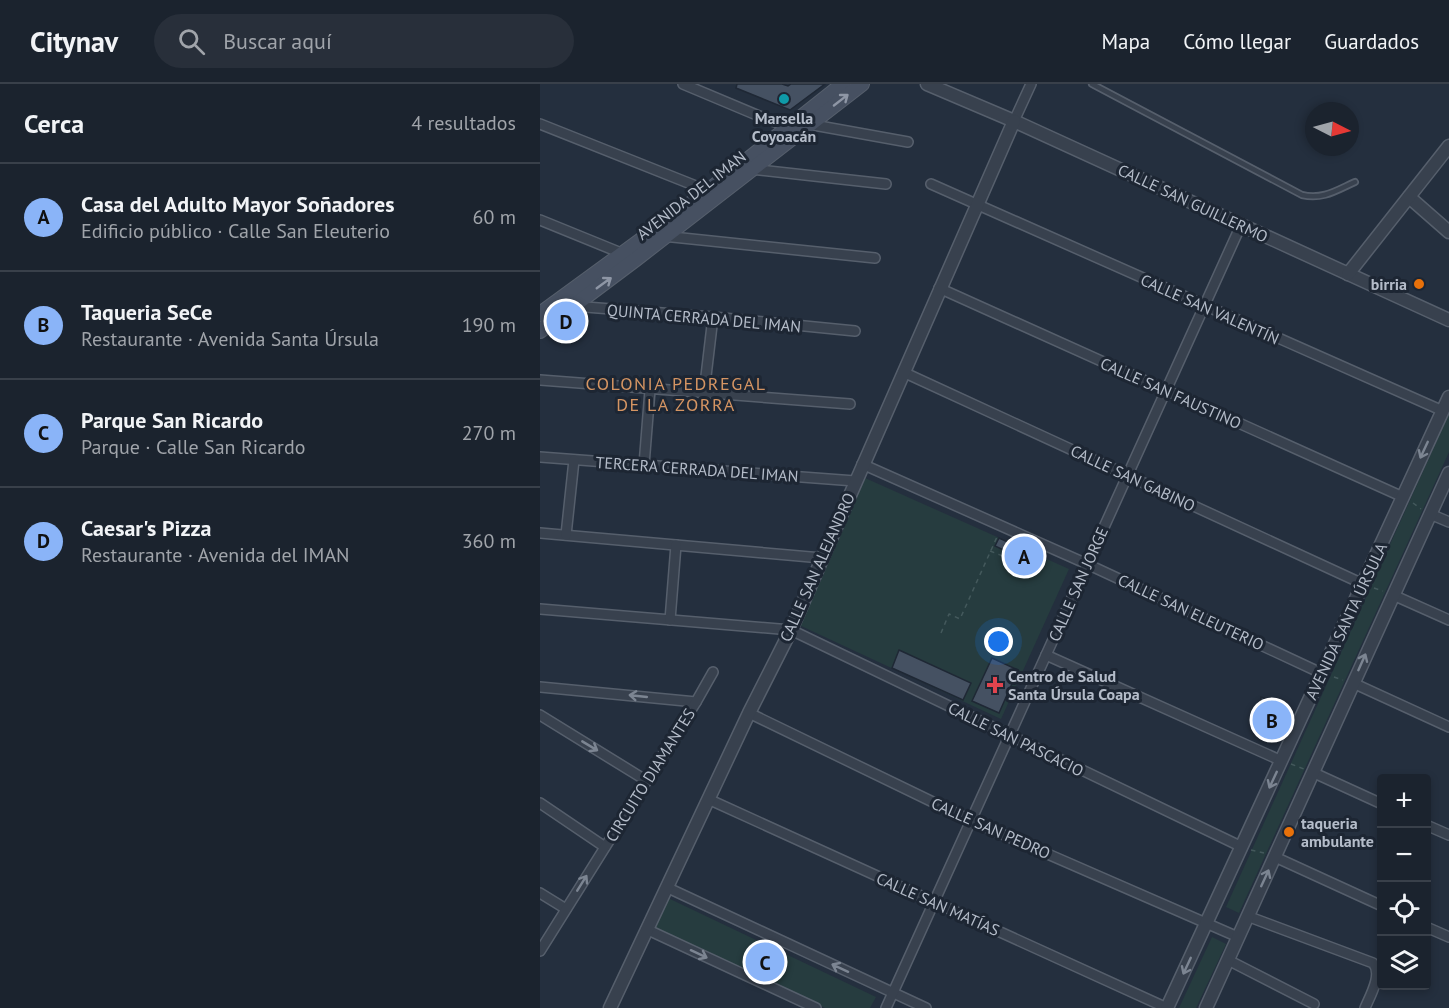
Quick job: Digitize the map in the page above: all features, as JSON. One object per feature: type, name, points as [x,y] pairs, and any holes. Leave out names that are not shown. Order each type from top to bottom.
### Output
[{"type":"main road","name":"AVENIDA DEL IMAN","points":[[748,166],[789,127],[843,84]]},
{"type":"main road","name":"AVENIDA DEL IMAN","points":[[542,322],[572,306],[630,257],[748,166],[810,124],[862,84]]},
{"type":"main road","name":"AVENIDA DEL IMAN","points":[[542,322],[552,305],[630,257]]},
{"type":"street","points":[[682,84],[789,127],[810,124],[908,142]]},
{"type":"street","points":[[1014,121],[1031,84]]},
{"type":"street","name":"CALLE SAN GUILLERMO","points":[[933,85],[1449,320]]},
{"type":"street","name":"CALLE SAN ALEJANDRO","points":[[609,1008],[748,713],[790,630],[1014,121]]},
{"type":"street","points":[[540,124],[714,193]]},
{"type":"street","points":[[1348,274],[1449,146]]},
{"type":"street","points":[[748,166],[785,173],[886,184]]},
{"type":"street","name":"CALLE SAN VALENTÍN","points":[[931,184],[1443,411]]},
{"type":"street","points":[[1409,197],[1449,232]]},
{"type":"street","points":[[540,220],[630,257]]},
{"type":"street","name":"CALLE SAN JORGE","points":[[886,1008],[1240,225]]},
{"type":"street","points":[[661,234],[875,258]]},
{"type":"street","name":"CALLE SAN FAUSTINO","points":[[939,288],[1403,497]]},
{"type":"street","name":"QUINTA CERRADA DEL IMAN","points":[[552,305],[713,317],[855,331]]},
{"type":"street","points":[[704,393],[713,317]]},
{"type":"street","name":"CALLE SAN GABINO","points":[[903,372],[1363,584]]},
{"type":"street","points":[[540,380],[850,404]]},
{"type":"street","points":[[644,465],[650,390]]},
{"type":"street","name":"AVENIDA SANTA ÚRSULA","points":[[1167,1008],[1449,397]]},
{"type":"street","name":"TERCERA CERRADA DEL IMAN","points":[[540,457],[855,481]]},
{"type":"street","points":[[567,535],[574,460]]},
{"type":"street","name":"CALLE SAN ELEUTERIO","points":[[862,464],[1087,564],[1321,673]]},
{"type":"street","name":"AVENIDA SANTA ÚRSULA","points":[[1206,1008],[1449,473]]},
{"type":"street","points":[[1430,514],[1449,522]]},
{"type":"street","points":[[540,533],[822,558]]},
{"type":"street","points":[[670,620],[676,544]]},
{"type":"street","points":[[1392,595],[1449,620]]},
{"type":"street","points":[[540,609],[790,630]]},
{"type":"street","name":"CALLE SAN PASCACIO","points":[[790,630],[1242,847]]},
{"type":"street","points":[[1046,656],[1282,760]]},
{"type":"street","points":[[696,702],[712,672]]},
{"type":"street","points":[[1353,683],[1449,727]]},
{"type":"street","name":"CIRCUITO DIAMANTES","points":[[540,687],[696,702],[540,951]]},
{"type":"street","name":"CALLE SAN PEDRO","points":[[748,713],[972,821],[1238,937]]},
{"type":"street","points":[[540,716],[647,781]]},
{"type":"street","points":[[1312,772],[1377,802]]},
{"type":"street","name":"CALLE SAN MATÍAS","points":[[708,798],[1167,1008]]},
{"type":"street","points":[[540,803],[605,847]]},
{"type":"street","points":[[1431,827],[1449,836]]},
{"type":"street","points":[[1275,857],[1377,904]]},
{"type":"street","points":[[666,887],[926,1008]]},
{"type":"street","points":[[540,893],[566,909]]},
{"type":"street","points":[[1247,916],[1373,963],[1377,967],[1377,975],[1365,1008]]},
{"type":"street","points":[[646,929],[816,1008]]},
{"type":"street","points":[[1431,929],[1449,937]]},
{"type":"street","points":[[1227,960],[1314,1004]]},
{"type":"lane","points":[[1092,84],[1302,195],[1314,198],[1323,197],[1355,182]]},
{"type":"path","points":[[1403,497],[1430,514]]},
{"type":"path","points":[[940,633],[949,614],[960,619],[997,537]]},
{"type":"path","points":[[990,551],[1008,558]]},
{"type":"path","points":[[1363,584],[1392,595]]},
{"type":"path","points":[[1321,673],[1353,683]]},
{"type":"path","points":[[1282,760],[1312,772]]},
{"type":"path","points":[[1242,847],[1275,857]]},
{"type":"green space","points":[[1449,414],[1449,452],[1239,913],[1226,907]]},
{"type":"green space","points":[[865,478],[1069,569],[1001,719],[799,625]]},
{"type":"green space","points":[[668,898],[876,997],[870,1008],[825,1008],[654,927]]},
{"type":"green space","points":[[1212,937],[1226,944],[1196,1008],[1179,1008]]},
{"type":"building","name":"Marsella Coyoacán","points":[[737,84],[788,86],[791,84],[825,84],[790,110],[736,88]]},
{"type":"building","points":[[999,538],[1041,557],[1034,573],[1007,561],[1008,552],[995,546]]},
{"type":"building","points":[[899,650],[971,683],[963,700],[892,668]]},
{"type":"building","name":"Centro de Salud Santa Úrsula Coapa","points":[[992,658],[1018,670],[999,713],[972,701]]},
{"type":"building","points":[[1261,697],[1291,710],[1277,741],[1258,730]]},
{"type":"place","name":"Marsella Coyoacán","points":[[784,99]]},
{"type":"place","name":"birria","points":[[1419,284]]},
{"type":"place","name":"Caesar's Pizza","points":[[566,321]]},
{"type":"place","name":"Casa del Adulto Mayor Soñadores","points":[[1024,556]]},
{"type":"place","name":"Centro de Salud Santa Úrsula Coapa","points":[[995,685]]},
{"type":"place","name":"Taqueria SeCe","points":[[1272,720]]},
{"type":"place","name":"taqueria ambulante","points":[[1289,832]]},
{"type":"place","name":"Parque San Ricardo","points":[[765,962]]},
{"type":"district","name":"COLONIA PEDREGAL DE LA ZORRA","points":[[676,393]]}]
